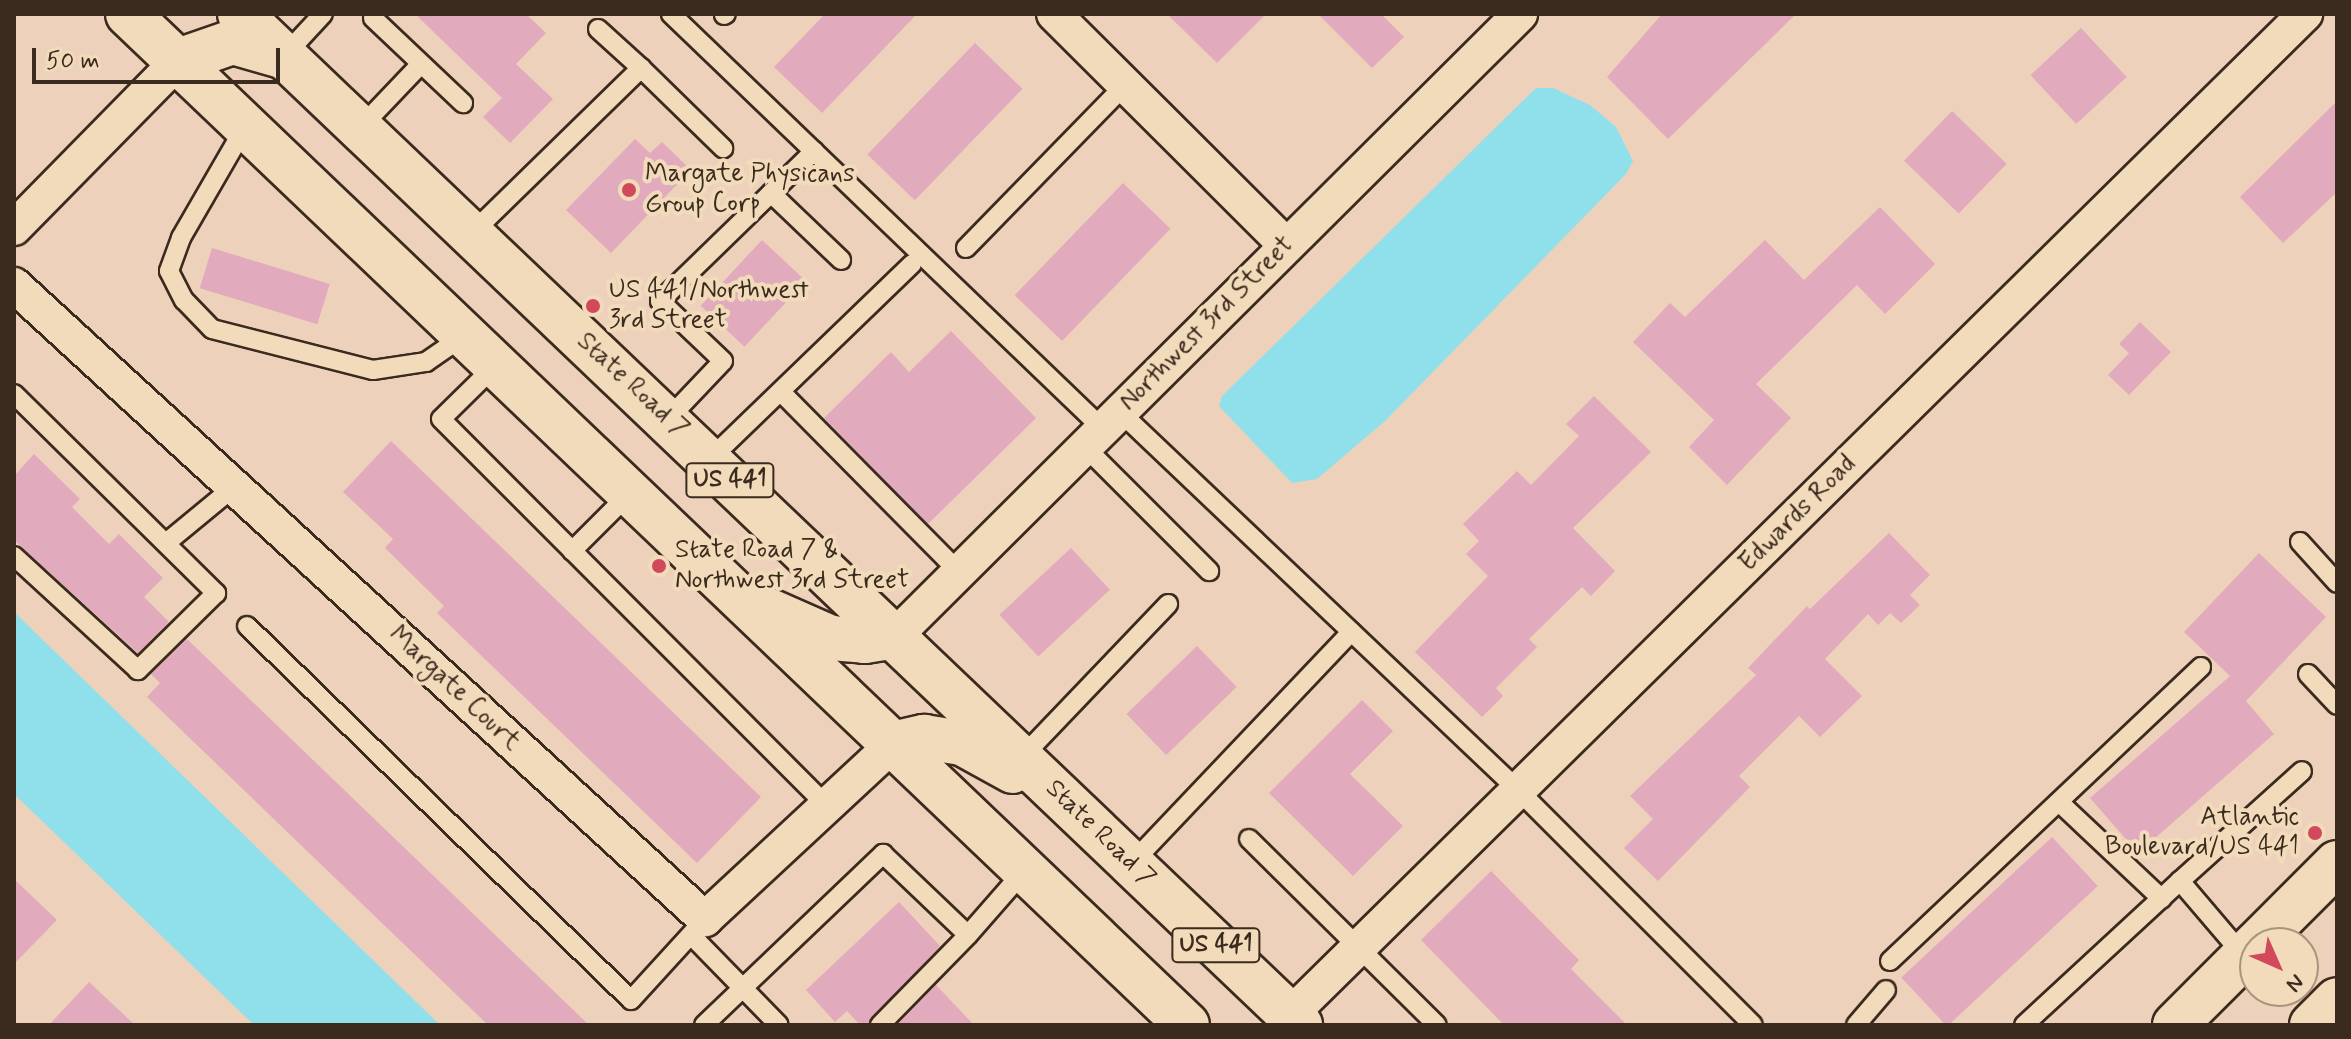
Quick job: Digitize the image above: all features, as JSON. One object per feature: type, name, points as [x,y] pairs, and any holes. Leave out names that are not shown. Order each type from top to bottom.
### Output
[{"type":"main road","name":"US 441","points":[[128,14],[1187,1025]]},
{"type":"main road","name":"State Road 7","points":[[240,14],[1295,1020]]},
{"type":"main road","points":[[178,61],[233,42],[284,56]]},
{"type":"main road","points":[[745,600],[831,638],[865,641],[895,636]]},
{"type":"main road","points":[[893,744],[924,737],[962,743],[1064,800]]},
{"type":"main road","points":[[2273,927],[2337,863]]},
{"type":"main road","points":[[2175,1025],[2239,961]]},
{"type":"main road","points":[[2312,1025],[2337,1000]]},
{"type":"street","points":[[1054,14],[1286,245]]},
{"type":"street","name":"Northwest 3rd Street","points":[[895,636],[1520,14]]},
{"type":"street","name":"Edwards Road","points":[[1295,1020],[1359,947],[2305,14]]},
{"type":"street","points":[[14,228],[178,61]]},
{"type":"street","name":"Margate Court","points":[[14,285],[234,487],[699,928]]},
{"type":"street","points":[[699,928],[893,744]]},
{"type":"lane","points":[[284,56],[323,14]]},
{"type":"lane","points":[[671,14],[1102,428],[1351,632],[1518,790],[1741,1021]]},
{"type":"lane","points":[[373,18],[463,103]]},
{"type":"lane","points":[[598,29],[723,148]]},
{"type":"lane","points":[[360,128],[421,64]]},
{"type":"lane","points":[[471,234],[641,68]]},
{"type":"lane","points":[[966,248],[1125,85]]},
{"type":"lane","points":[[246,126],[181,238],[169,271],[184,300],[212,329],[373,370],[426,362],[465,335]]},
{"type":"lane","points":[[667,420],[723,361],[660,301],[814,151]]},
{"type":"lane","points":[[771,193],[841,260]]},
{"type":"lane","points":[[709,460],[912,264]]},
{"type":"lane","points":[[497,364],[441,419],[827,806]]},
{"type":"lane","points":[[781,392],[959,572]]},
{"type":"lane","points":[[14,394],[216,593],[138,670],[14,556]]},
{"type":"lane","points":[[1102,428],[1209,571]]},
{"type":"lane","points":[[166,543],[234,487]]},
{"type":"lane","points":[[572,551],[631,492]]},
{"type":"lane","points":[[2300,542],[2337,583]]},
{"type":"lane","points":[[1021,758],[1168,604]]},
{"type":"lane","points":[[247,626],[631,1000],[699,928],[740,989],[779,1025]]},
{"type":"lane","points":[[1131,864],[1351,632]]},
{"type":"lane","points":[[1890,961],[2201,667]]},
{"type":"lane","points":[[2308,674],[2337,705]]},
{"type":"lane","points":[[2024,1025],[2302,771]]},
{"type":"lane","points":[[2059,802],[2162,899]]},
{"type":"lane","points":[[1249,839],[1437,1025]]},
{"type":"lane","points":[[704,1025],[883,854],[968,935]]},
{"type":"lane","points":[[880,1025],[968,935],[1025,870]]},
{"type":"lane","points":[[2180,881],[2239,936]]},
{"type":"lane","points":[[1856,1025],[1886,990]]},
{"type":"water","points":[[1536,88],[1553,88],[1590,105],[1616,127],[1633,161],[1626,174],[1385,421],[1317,479],[1292,483],[1219,406],[1222,396]]},
{"type":"water","points":[[14,612],[440,1025],[254,1025],[14,794]]},
{"type":"building","points":[[415,14],[526,14],[546,33],[516,64],[553,99],[510,143],[483,117],[502,98]]},
{"type":"building","points":[[825,14],[917,14],[822,113],[774,67]]},
{"type":"building","points":[[1167,14],[1266,14],[1217,63]]},
{"type":"building","points":[[1318,14],[1381,14],[1404,37],[1372,68]]},
{"type":"building","points":[[1662,14],[1796,14],[1668,139],[1607,77]]},
{"type":"building","points":[[2081,28],[2127,77],[2076,124],[2031,75]]},
{"type":"building","points":[[975,43],[1022,89],[915,200],[867,154]]},
{"type":"building","points":[[2337,101],[2337,192],[2283,243],[2240,197]]},
{"type":"building","points":[[1952,111],[2007,164],[1959,213],[1904,161]]},
{"type":"building","name":"Margate Physicans Group Corp","points":[[635,139],[650,153],[662,142],[691,170],[611,253],[566,210]]},
{"type":"building","points":[[1123,183],[1170,229],[1062,341],[1015,295]]},
{"type":"building","points":[[1880,207],[1935,264],[1885,314],[1857,285],[1756,384],[1791,418],[1727,485],[1689,447],[1714,420],[1633,342],[1670,303],[1685,317],[1765,240],[1804,280]]},
{"type":"building","points":[[762,240],[806,281],[745,347],[701,306]]},
{"type":"building","points":[[212,248],[330,284],[317,324],[200,288]]},
{"type":"building","points":[[2140,322],[2171,352],[2129,395],[2108,375],[2129,353],[2119,344]]},
{"type":"building","points":[[951,331],[1036,418],[928,524],[824,418],[891,352],[909,372]]},
{"type":"building","points":[[1594,396],[1651,452],[1573,528],[1615,571],[1591,596],[1582,587],[1529,639],[1537,647],[1496,688],[1503,696],[1482,717],[1415,652],[1488,576],[1466,554],[1479,541],[1463,524],[1517,471],[1531,485],[1579,436],[1566,424]]},
{"type":"building","points":[[391,441],[761,797],[697,863],[437,613],[444,606],[385,548],[393,539],[343,492]]},
{"type":"building","points":[[34,454],[80,499],[72,507],[109,544],[119,534],[163,578],[144,597],[169,622],[138,653],[14,540],[14,476]]},
{"type":"building","points":[[1889,533],[1930,575],[1910,595],[1920,605],[1901,623],[1890,613],[1878,625],[1868,614],[1825,659],[1862,696],[1820,737],[1799,716],[1739,776],[1750,787],[1658,881],[1624,848],[1653,819],[1630,796],[1756,675],[1748,668],[1807,606],[1810,609]]},
{"type":"building","points":[[1071,548],[1110,590],[1038,657],[999,615]]},
{"type":"building","points":[[2259,553],[2326,617],[2246,701],[2274,734],[2138,853],[2090,798],[2230,676],[2184,632]]},
{"type":"building","points":[[187,639],[589,1025],[488,1025],[147,697],[160,683],[151,674]]},
{"type":"building","points":[[1197,646],[1237,687],[1166,755],[1127,714]]},
{"type":"building","points":[[1362,700],[1393,731],[1350,774],[1403,826],[1353,876],[1269,793]]},
{"type":"building","points":[[2052,837],[2098,886],[1949,1025],[1901,977]]},
{"type":"building","points":[[1491,871],[1579,960],[1571,969],[1627,1025],[1504,1025],[1421,940]]},
{"type":"building","points":[[14,879],[57,920],[14,964]]},
{"type":"building","points":[[899,902],[940,946],[868,1025],[860,1025],[847,1011],[835,1022],[806,990]]},
{"type":"building","points":[[89,982],[135,1025],[49,1025]]},
{"type":"building","points":[[936,985],[974,1025],[897,1025]]},
{"type":"place","name":"Margate Physicans Group Corp","points":[[629,190]]},
{"type":"place","name":"US 441/Northwest 3rd Street","points":[[593,306]]},
{"type":"place","name":"State Road 7 & Northwest 3rd Street","points":[[659,566]]},
{"type":"place","name":"Atlantic Boulevard/US 441","points":[[2315,833]]}]
